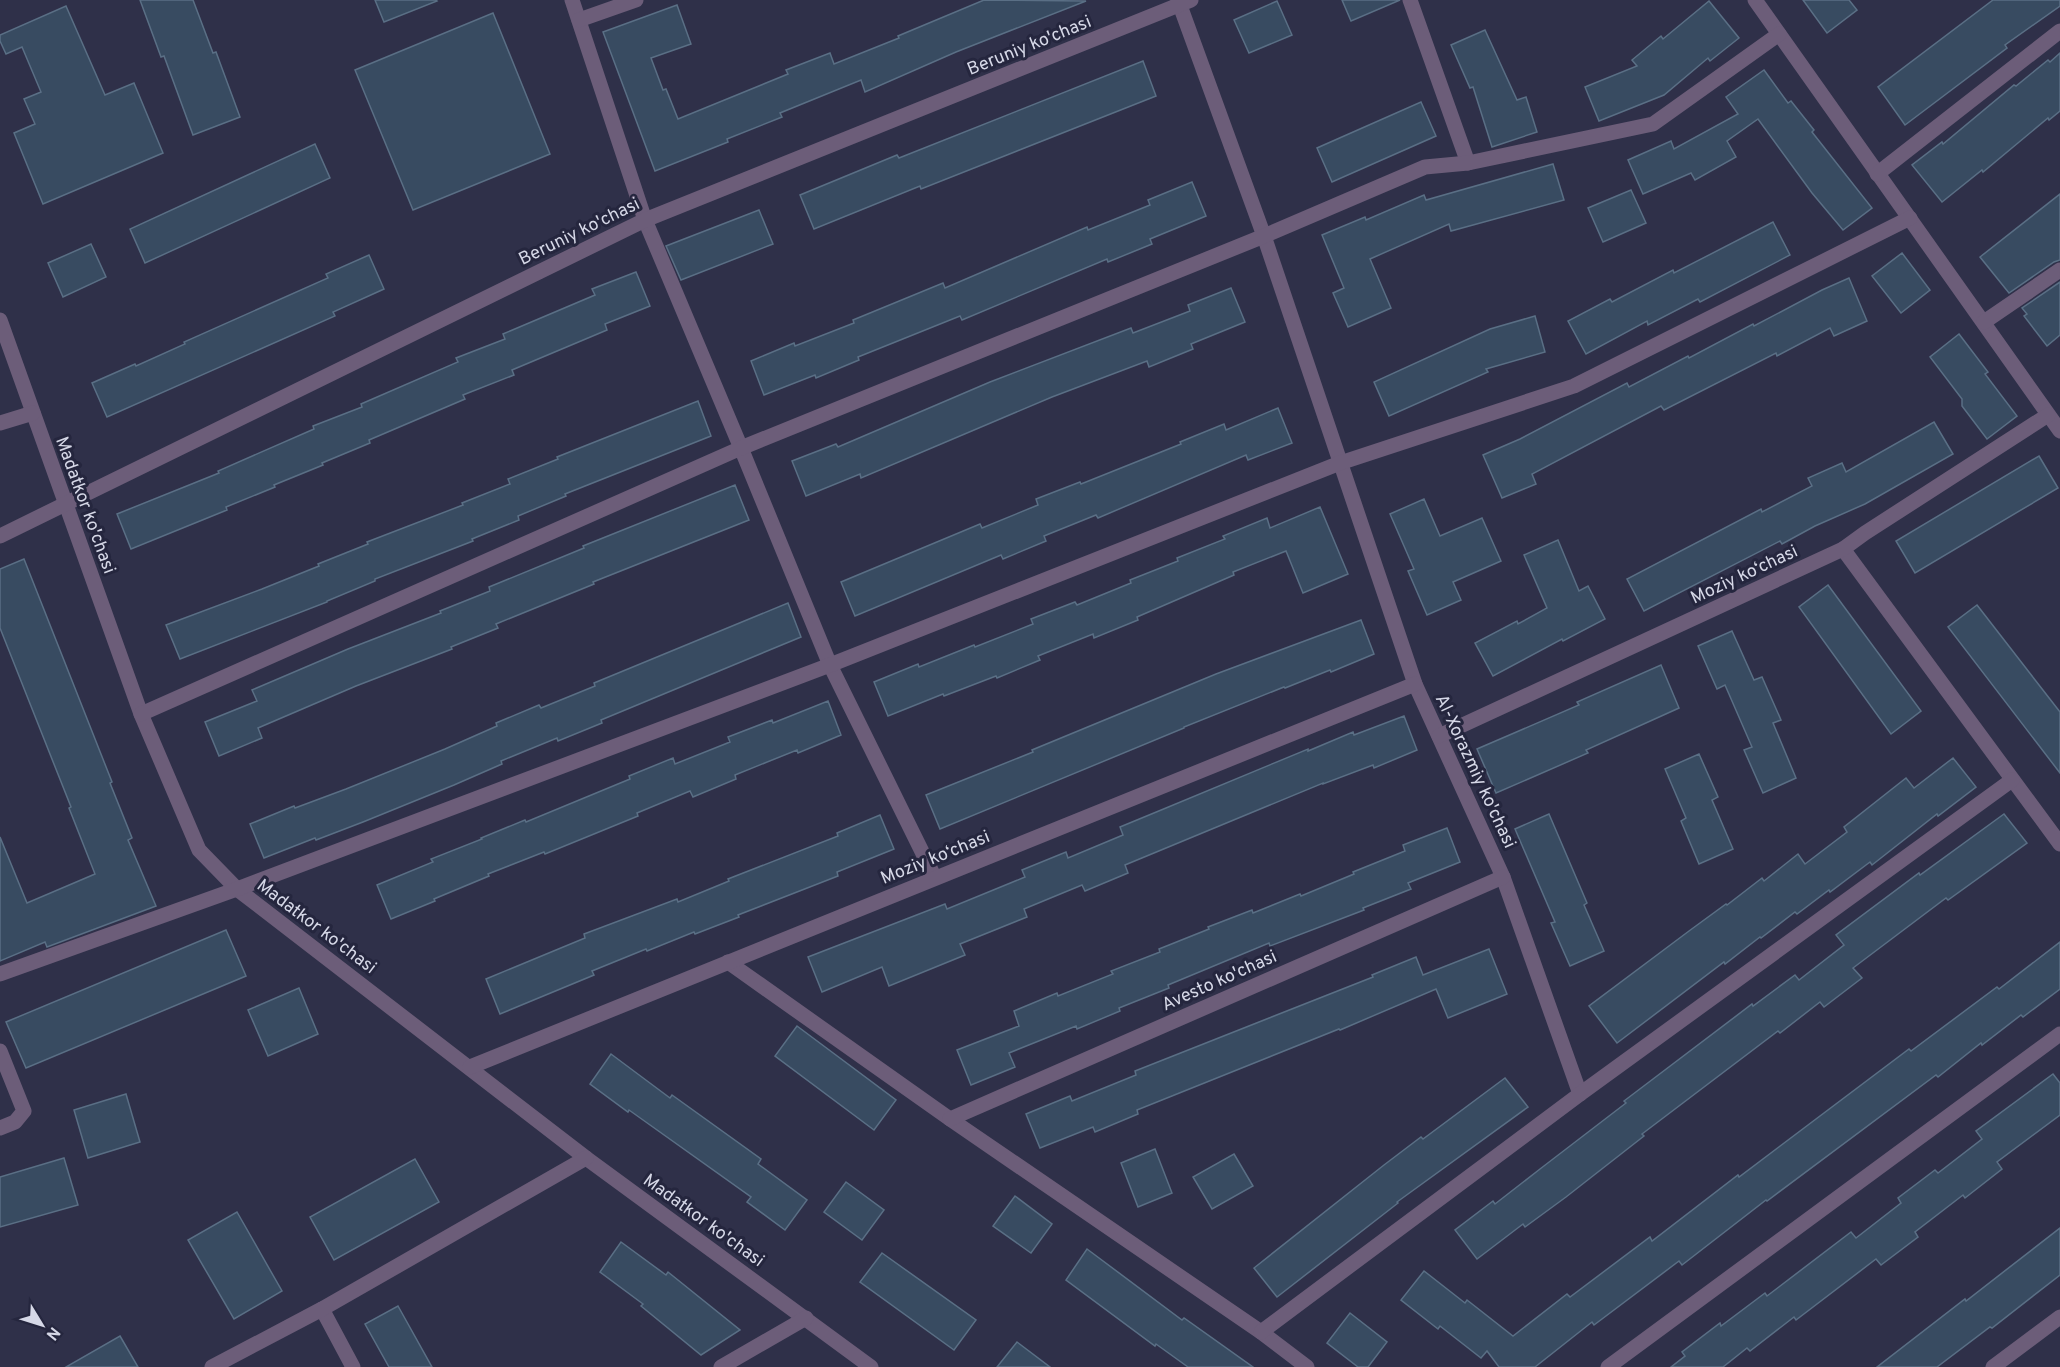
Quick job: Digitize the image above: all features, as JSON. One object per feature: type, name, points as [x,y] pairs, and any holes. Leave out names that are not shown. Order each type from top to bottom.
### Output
[{"type":"street","points":[[572,0],[645,220],[830,665],[935,878]]},
{"type":"street","points":[[579,20],[636,0]]},
{"type":"street","points":[[1410,0],[1468,163]]},
{"type":"street","points":[[1758,1],[1877,174],[2060,431]]},
{"type":"street","name":"Beruniy ko'chasi","points":[[0,536],[645,220],[1183,2]]},
{"type":"street","name":"Al-Xorazmiy ko'chasi","points":[[1183,2],[1415,684],[1503,877],[1580,1094]]},
{"type":"street","points":[[1877,174],[2060,32]]},
{"type":"street","points":[[141,714],[741,448],[1264,236],[1425,167],[1468,163],[1653,124],[1779,34]]},
{"type":"street","points":[[0,974],[237,889],[830,665],[1340,463],[1574,386],[1910,218]]},
{"type":"street","points":[[1984,322],[2060,270]]},
{"type":"street","name":"Madatkor ko'chasi","points":[[0,320],[141,714],[199,850],[237,889],[586,1158],[871,1367]]},
{"type":"street","points":[[0,423],[33,413]]},
{"type":"street","name":"Moziy ko‘chasi","points":[[1439,736],[1843,549],[2048,415]]},
{"type":"street","points":[[1843,549],[2060,844]]},
{"type":"street","name":"Moziy ko‘chasi","points":[[470,1067],[1415,684]]},
{"type":"street","points":[[1261,1332],[1580,1094],[2012,780]]},
{"type":"street","name":"Avesto ko'chasi","points":[[950,1119],[1503,877]]},
{"type":"street","points":[[728,962],[950,1119],[1261,1332],[1307,1367]]},
{"type":"street","points":[[1608,1367],[2060,1034]]},
{"type":"street","points":[[0,1051],[24,1111],[15,1122],[0,1128]]},
{"type":"street","points":[[212,1367],[322,1309],[586,1158]]},
{"type":"street","points":[[322,1309],[353,1367]]},
{"type":"street","points":[[1993,1367],[2060,1317]]},
{"type":"street","points":[[721,1367],[806,1318]]},
{"type":"building","points":[[140,0],[193,0],[213,53],[216,52],[240,117],[193,135],[164,56],[161,57]]},
{"type":"building","points":[[375,0],[436,0],[437,1],[384,22]]},
{"type":"building","points":[[984,0],[1086,1],[956,52],[865,92],[861,80],[780,113],[782,117],[727,139],[728,142],[655,171],[603,32],[677,5],[691,44],[651,58],[663,90],[666,89],[678,119],[788,74],[786,70],[830,53],[834,64]]},
{"type":"building","points":[[1342,0],[1400,0],[1351,21]]},
{"type":"building","points":[[1803,0],[1849,0],[1857,10],[1827,33]]},
{"type":"building","points":[[1993,0],[2060,0],[2060,6],[2005,45],[2007,48],[1905,125],[1878,87]]},
{"type":"building","points":[[1277,1],[1292,35],[1249,53],[1234,20]]},
{"type":"building","points":[[1709,1],[1739,38],[1710,61],[1708,58],[1664,95],[1599,121],[1585,87],[1637,66],[1632,60],[1661,36],[1663,39]]},
{"type":"building","points":[[66,6],[105,95],[134,83],[163,153],[43,204],[14,133],[35,124],[24,99],[41,92],[22,47],[6,54],[0,41],[0,35]]},
{"type":"building","points":[[493,13],[550,154],[413,210],[355,70]]},
{"type":"building","points":[[1485,30],[1517,100],[1526,97],[1537,132],[1492,147],[1473,87],[1470,88],[1451,45]]},
{"type":"building","points":[[2060,53],[2060,111],[1942,202],[1912,165],[1942,142],[1943,144],[2014,85],[2016,86]]},
{"type":"building","points":[[1143,61],[1156,96],[814,229],[800,195],[897,155],[899,158]]},
{"type":"building","points":[[1764,70],[1788,103],[1791,101],[1814,130],[1812,132],[1872,208],[1843,230],[1812,193],[1758,119],[1727,141],[1736,157],[1695,180],[1691,173],[1643,194],[1628,160],[1671,141],[1674,149],[1738,114],[1726,97]]},
{"type":"building","points":[[1421,102],[1436,136],[1332,182],[1317,148]]},
{"type":"building","points":[[315,144],[330,178],[145,263],[130,229]]},
{"type":"building","points":[[1553,164],[1564,200],[1451,231],[1449,224],[1370,259],[1391,308],[1348,327],[1333,293],[1344,288],[1322,235],[1365,217],[1366,220],[1424,195],[1426,200]]},
{"type":"building","points":[[1192,182],[1206,216],[1150,239],[1152,244],[1108,262],[1107,259],[962,320],[960,316],[858,357],[859,360],[816,378],[815,375],[764,395],[751,361],[794,343],[795,346],[854,323],[853,320],[943,283],[945,288],[1087,227],[1088,230],[1150,205],[1148,200]]},
{"type":"building","points":[[1631,190],[1646,223],[1603,242],[1588,208]]},
{"type":"building","points":[[2060,194],[2060,260],[2009,293],[1980,257]]},
{"type":"building","points":[[759,210],[773,244],[681,280],[666,246]]},
{"type":"building","points":[[1773,222],[1790,255],[1700,302],[1698,299],[1648,325],[1647,321],[1586,354],[1568,321],[1610,299],[1612,302],[1673,270],[1674,273]]},
{"type":"building","points":[[91,244],[106,277],[63,297],[48,263]]},
{"type":"building","points":[[1902,253],[1930,290],[1901,313],[1872,276]]},
{"type":"building","points":[[369,255],[384,289],[333,312],[335,316],[107,417],[92,383],[135,364],[136,366],[185,344],[184,342],[328,278],[326,274]]},
{"type":"building","points":[[636,272],[650,306],[605,324],[607,330],[512,370],[514,375],[463,395],[465,399],[369,440],[370,443],[226,507],[227,510],[131,549],[117,514],[219,473],[218,471],[314,429],[313,426],[362,407],[361,404],[458,362],[456,358],[505,339],[503,334],[595,295],[592,289]]},
{"type":"building","points":[[1849,278],[1867,321],[1834,336],[1830,328],[1664,410],[1661,406],[1532,474],[1536,484],[1502,498],[1483,455],[1520,439],[1627,383],[1629,387],[1688,356],[1689,358]]},
{"type":"building","points":[[2060,282],[2060,335],[2047,346],[2024,316],[2027,314],[2022,308]]},
{"type":"building","points":[[1231,288],[1245,322],[1191,344],[1193,349],[1149,367],[1147,361],[1052,397],[861,478],[860,474],[806,496],[792,461],[836,444],[838,447],[990,382],[1131,328],[1133,333],[1190,311],[1188,305]]},
{"type":"building","points":[[1535,316],[1545,352],[1486,369],[1488,372],[1389,416],[1374,382],[1490,329]]},
{"type":"building","points":[[1959,334],[1988,372],[1985,374],[2017,416],[1987,439],[1962,406],[1962,399],[1930,357]]},
{"type":"building","points":[[698,401],[711,436],[565,494],[566,496],[518,516],[519,520],[472,539],[473,541],[375,579],[375,581],[327,602],[180,659],[166,625],[319,566],[318,564],[368,544],[367,542],[510,484],[508,479],[558,459],[557,457]]},
{"type":"building","points":[[1278,408],[1292,443],[1248,460],[1246,455],[1098,518],[1096,515],[1044,536],[1046,541],[1003,559],[1001,555],[855,616],[841,582],[980,524],[982,528],[1038,505],[1036,499],[1080,482],[1081,484],[1181,444],[1180,442],[1224,424],[1226,430]]},
{"type":"building","points":[[1934,422],[1953,454],[1865,504],[1815,526],[1782,544],[1780,541],[1644,611],[1627,579],[1761,509],[1762,512],[1812,486],[1808,478],[1842,463],[1846,472]]},
{"type":"building","points":[[2039,456],[2058,488],[1915,573],[1896,541]]},
{"type":"building","points":[[735,485],[749,520],[593,582],[594,584],[496,624],[498,628],[451,647],[452,649],[356,686],[258,728],[262,738],[219,756],[205,722],[257,701],[252,690],[441,613],[440,611],[490,591],[489,587],[584,548],[583,546]]},
{"type":"building","points":[[1424,499],[1440,536],[1482,518],[1501,561],[1453,582],[1461,600],[1427,615],[1408,571],[1414,569],[1390,514]]},
{"type":"building","points":[[1320,507],[1348,574],[1303,593],[1286,551],[1233,572],[1234,575],[1137,617],[1138,620],[1094,638],[1093,634],[1038,656],[1040,660],[997,678],[996,676],[944,696],[943,694],[888,716],[874,682],[918,664],[919,667],[1033,624],[1031,619],[1075,602],[1077,605],[1131,583],[1130,580],[1178,561],[1177,558],[1225,539],[1223,536],[1267,518],[1270,528]]},
{"type":"building","points":[[1558,540],[1579,591],[1588,586],[1605,619],[1493,676],[1475,643],[1547,608],[1524,555]]},
{"type":"building","points":[[24,559],[112,782],[110,783],[132,838],[128,840],[156,906],[47,947],[45,942],[0,961],[0,837],[27,903],[95,874],[0,628],[0,569]]},
{"type":"building","points":[[1828,585],[1921,711],[1891,734],[1799,607]]},
{"type":"building","points":[[788,603],[801,637],[601,720],[602,723],[558,741],[557,738],[501,761],[502,764],[454,785],[363,822],[264,858],[250,824],[445,749],[497,726],[496,723],[539,705],[541,708],[595,686],[594,683]]},
{"type":"building","points":[[1977,605],[2060,712],[2060,773],[1948,627]]},
{"type":"building","points":[[1361,620],[1374,654],[1184,727],[940,829],[926,795],[1216,674]]},
{"type":"building","points":[[1732,631],[1754,680],[1762,677],[1781,720],[1773,723],[1796,778],[1763,793],[1744,750],[1752,747],[1725,685],[1717,689],[1698,646]]},
{"type":"building","points":[[1661,665],[1679,708],[1586,750],[1588,753],[1496,793],[1477,749],[1579,705],[1577,702]]},
{"type":"building","points":[[828,701],[841,735],[735,775],[736,779],[693,797],[690,791],[637,813],[638,816],[545,854],[544,852],[488,874],[489,876],[391,919],[377,885],[433,862],[431,859],[630,779],[629,776],[673,758],[675,764],[730,742],[728,737],[772,720],[773,723]]},
{"type":"building","points":[[1404,716],[1417,750],[1374,768],[1373,765],[1323,783],[1125,865],[1128,873],[1085,891],[1082,885],[1024,909],[1027,917],[960,944],[965,955],[889,986],[882,967],[822,992],[808,957],[945,904],[947,909],[1025,877],[1022,870],[1066,852],[1068,858],[1123,835],[1120,827],[1308,749],[1308,751],[1353,732],[1354,735]]},
{"type":"building","points":[[1699,754],[1718,797],[1712,800],[1733,849],[1699,864],[1681,821],[1686,818],[1665,769]]},
{"type":"building","points":[[1953,758],[1976,787],[1938,816],[1937,814],[1872,865],[1870,862],[1797,914],[1795,912],[1725,964],[1724,962],[1617,1043],[1589,1006],[1726,904],[1762,878],[1764,881],[1798,854],[1805,864],[1847,832],[1844,827],[1906,778],[1914,788]]},
{"type":"building","points":[[1549,814],[1587,903],[1584,905],[1604,951],[1570,966],[1551,923],[1555,922],[1515,829]]},
{"type":"building","points":[[2004,814],[2027,843],[1948,900],[1946,898],[1853,968],[1862,978],[1824,1007],[1820,1002],[1780,1033],[1778,1031],[1642,1134],[1644,1136],[1566,1197],[1525,1227],[1523,1224],[1477,1259],[1455,1230],[1493,1201],[1495,1204],[1626,1103],[1624,1101],[1752,1004],[1753,1006],[1795,975],[1799,980],[1844,945],[1836,935],[1919,873],[1920,875]]},
{"type":"building","points":[[880,815],[894,849],[837,872],[838,876],[738,915],[739,917],[647,951],[646,949],[592,971],[594,975],[500,1014],[486,979],[585,938],[584,934],[677,899],[678,902],[729,881],[728,879],[838,836],[837,833]]},
{"type":"building","points":[[1447,828],[1460,862],[1408,883],[1411,889],[1363,908],[1364,910],[1270,946],[1269,943],[1168,985],[1169,988],[1119,1008],[1120,1011],[1009,1053],[1015,1067],[971,1085],[957,1050],[1019,1026],[1014,1011],[1057,993],[1058,996],[1113,974],[1111,971],[1160,952],[1159,949],[1209,929],[1208,927],[1252,910],[1253,913],[1300,894],[1301,896],[1354,874],[1353,872],[1405,851],[1403,845]]},
{"type":"building","points":[[226,930],[246,976],[26,1068],[6,1022]]},
{"type":"building","points":[[2060,942],[2060,989],[2023,1017],[2021,1015],[1982,1045],[1981,1043],[1938,1077],[1936,1075],[1682,1265],[1679,1261],[1594,1325],[1592,1322],[1535,1367],[1499,1367],[1487,1351],[1481,1358],[1440,1326],[1438,1329],[1401,1300],[1424,1271],[1465,1303],[1467,1300],[1513,1336],[1567,1294],[1570,1297],[1650,1237],[1652,1241],[1909,1049],[1911,1051],[1997,987],[1999,989]]},
{"type":"building","points":[[1489,949],[1507,994],[1448,1018],[1436,989],[1340,1030],[1137,1110],[1138,1114],[1095,1132],[1093,1127],[1040,1148],[1026,1114],[1070,1096],[1072,1101],[1136,1075],[1135,1071],[1373,977],[1372,975],[1416,957],[1423,975]]},
{"type":"building","points":[[299,988],[318,1034],[268,1056],[248,1010]]},
{"type":"building","points":[[797,1026],[896,1100],[874,1130],[775,1056]]},
{"type":"building","points":[[611,1054],[670,1098],[672,1095],[761,1159],[758,1164],[807,1200],[785,1230],[747,1202],[751,1197],[590,1084]]},
{"type":"building","points":[[2053,1074],[2060,1083],[2060,1115],[1997,1162],[2002,1169],[1965,1198],[1963,1195],[1915,1232],[1918,1237],[1881,1265],[1876,1259],[1796,1320],[1794,1317],[1750,1351],[1747,1348],[1723,1367],[1671,1367],[1685,1356],[1682,1352],[1720,1323],[1721,1326],[1765,1293],[1767,1296],[1851,1232],[1856,1238],[1901,1203],[1898,1198],[1935,1170],[1938,1173],[1982,1139],[1976,1131]]},
{"type":"building","points":[[1505,1078],[1528,1107],[1397,1202],[1277,1297],[1254,1268],[1384,1165]]},
{"type":"building","points":[[126,1094],[140,1142],[88,1158],[74,1110]]},
{"type":"building","points":[[1155,1149],[1172,1193],[1138,1207],[1121,1163]]},
{"type":"building","points":[[1234,1154],[1253,1186],[1212,1209],[1193,1177]]},
{"type":"building","points":[[64,1158],[78,1205],[0,1227],[0,1177]]},
{"type":"building","points":[[415,1159],[439,1202],[334,1260],[310,1217]]},
{"type":"building","points":[[846,1182],[884,1210],[862,1240],[824,1212]]},
{"type":"building","points":[[1015,1196],[1052,1224],[1031,1253],[993,1226]]},
{"type":"building","points":[[237,1212],[282,1291],[234,1319],[188,1240]]},
{"type":"building","points":[[2060,1228],[2060,1275],[1992,1328],[1990,1327],[1937,1367],[1877,1367],[1965,1299],[1966,1301]]},
{"type":"building","points":[[621,1242],[666,1275],[668,1272],[740,1330],[701,1355],[641,1306],[643,1304],[600,1272]]},
{"type":"building","points":[[1087,1249],[1182,1320],[1184,1318],[1253,1367],[1188,1367],[1156,1344],[1155,1346],[1066,1280]]},
{"type":"building","points":[[882,1253],[976,1320],[954,1350],[860,1282]]},
{"type":"building","points":[[398,1306],[432,1367],[389,1367],[365,1324]]},
{"type":"building","points":[[1350,1313],[1387,1342],[1368,1367],[1358,1367],[1327,1343]]},
{"type":"building","points":[[120,1336],[138,1367],[66,1367]]},
{"type":"building","points":[[1017,1342],[1050,1367],[997,1367]]}]
